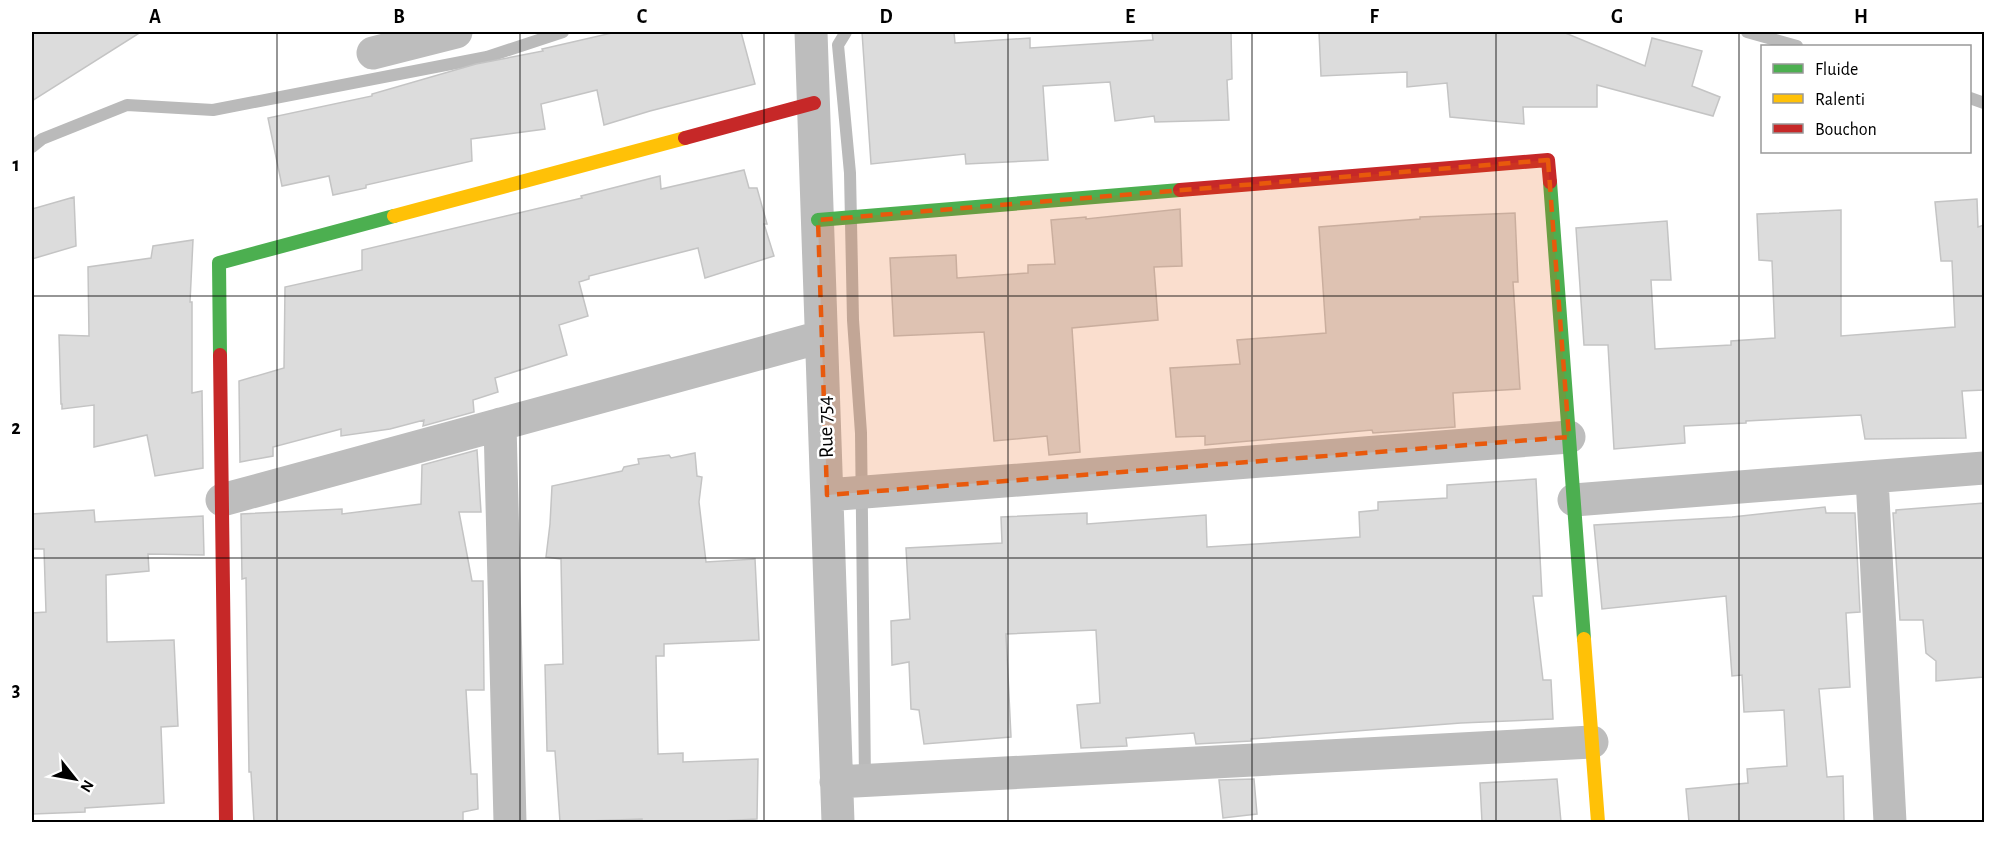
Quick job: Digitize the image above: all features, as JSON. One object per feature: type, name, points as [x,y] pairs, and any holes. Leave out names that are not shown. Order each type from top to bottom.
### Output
[{"type":"street","points":[[373,53],[456,32]]},
{"type":"street","name":"Rue 754","points":[[811,32],[838,822]]},
{"type":"street","points":[[226,822],[219,263],[814,103]]},
{"type":"street","points":[[818,220],[1548,160],[1598,822]]},
{"type":"street","points":[[222,500],[822,337]]},
{"type":"street","points":[[500,424],[510,822]]},
{"type":"street","points":[[827,495],[1569,437]]},
{"type":"street","points":[[1574,500],[1984,468]]},
{"type":"street","points":[[1872,478],[1890,822]]},
{"type":"street","points":[[836,782],[1592,742]]},
{"type":"highlighted area","points":[[1548,160],[1569,437],[827,495],[818,220]]},
{"type":"building","points":[[32,32],[141,32],[32,101]]},
{"type":"building","points":[[616,32],[741,32],[755,84],[604,125],[597,90],[541,104],[545,129],[471,139],[472,161],[366,185],[366,188],[333,195],[329,176],[282,186],[268,118],[372,96],[372,94],[476,64],[543,51],[542,49]]},
{"type":"building","points":[[862,32],[954,32],[955,43],[1030,38],[1030,48],[1153,40],[1152,32],[1231,32],[1232,79],[1227,80],[1229,120],[1155,122],[1154,116],[1115,121],[1110,82],[1043,86],[1048,160],[966,164],[965,154],[871,164]]},
{"type":"building","points":[[1319,32],[1563,32],[1645,66],[1652,38],[1702,51],[1692,86],[1720,97],[1713,116],[1597,85],[1597,107],[1523,107],[1524,124],[1450,117],[1447,83],[1407,87],[1407,72],[1321,76]]},
{"type":"building","points":[[744,170],[749,188],[757,188],[767,224],[764,224],[774,256],[705,278],[698,248],[589,276],[589,279],[579,282],[588,316],[559,325],[567,355],[495,378],[498,392],[473,400],[474,412],[423,426],[424,420],[390,429],[341,436],[341,429],[273,447],[273,456],[240,462],[239,381],[284,368],[285,287],[362,270],[362,250],[582,198],[581,196],[660,176],[661,189]]},
{"type":"building","points":[[74,197],[76,246],[32,259],[32,209]]},
{"type":"building","points":[[1977,199],[1978,227],[1984,225],[1984,390],[1962,391],[1966,438],[1865,439],[1861,415],[1684,426],[1685,443],[1614,449],[1608,345],[1584,345],[1576,228],[1667,221],[1671,280],[1651,280],[1655,349],[1731,345],[1731,341],[1775,338],[1772,261],[1759,260],[1757,214],[1841,210],[1841,336],[1955,327],[1952,261],[1941,261],[1935,202]]},
{"type":"building","points":[[1180,209],[1182,266],[1154,267],[1158,320],[1072,328],[1080,452],[1049,455],[1047,436],[994,441],[984,332],[894,336],[890,258],[956,255],[957,278],[1028,273],[1028,265],[1055,264],[1051,220],[1086,217],[1086,219]]},
{"type":"building","points":[[1515,213],[1518,282],[1513,282],[1520,389],[1453,393],[1455,427],[1373,433],[1372,430],[1205,445],[1205,436],[1176,437],[1170,368],[1240,364],[1237,340],[1326,333],[1319,227],[1420,219],[1420,217]]},
{"type":"building","points":[[193,240],[190,302],[192,302],[192,393],[202,391],[203,468],[155,476],[147,435],[94,447],[94,405],[62,409],[59,335],[89,336],[88,267],[151,258],[153,246]]},
{"type":"building","points":[[477,450],[481,512],[459,512],[472,581],[483,581],[484,690],[466,690],[471,774],[477,774],[478,809],[463,812],[463,822],[254,822],[251,772],[249,772],[246,578],[242,579],[241,514],[342,509],[342,514],[421,504],[422,465]]},
{"type":"building","points":[[695,453],[697,476],[702,477],[699,502],[706,562],[755,559],[759,640],[664,644],[664,656],[656,656],[658,754],[683,753],[683,762],[758,759],[757,819],[704,822],[642,822],[642,819],[560,822],[555,751],[547,751],[545,665],[563,664],[561,559],[546,557],[552,486],[622,471],[624,467],[639,464],[638,459],[669,455],[671,458]]},
{"type":"building","points":[[1536,479],[1542,596],[1533,596],[1543,680],[1551,680],[1553,719],[1461,723],[1196,744],[1194,733],[1126,738],[1127,746],[1081,748],[1077,705],[1100,703],[1096,630],[1006,634],[1011,737],[924,744],[919,710],[911,709],[909,662],[892,665],[891,621],[910,619],[906,548],[1002,543],[1001,517],[1087,513],[1087,524],[1206,515],[1207,547],[1360,537],[1359,512],[1378,510],[1378,502],[1447,498],[1447,485]]},
{"type":"building","points":[[1984,503],[1984,677],[1936,681],[1936,661],[1926,653],[1923,620],[1900,620],[1893,513],[1896,513],[1896,510]]},
{"type":"building","points":[[1825,507],[1826,513],[1855,513],[1860,612],[1846,613],[1850,687],[1819,689],[1827,777],[1843,776],[1844,822],[1689,822],[1686,789],[1748,783],[1747,769],[1787,766],[1784,710],[1744,712],[1742,675],[1732,676],[1726,596],[1602,609],[1594,525],[1732,517]]},
{"type":"building","points":[[94,510],[95,522],[203,516],[204,555],[148,554],[149,571],[106,575],[107,642],[174,640],[178,726],[161,727],[164,803],[85,808],[85,812],[33,814],[32,613],[46,612],[44,549],[32,549],[32,514]]},
{"type":"building","points":[[1254,779],[1257,814],[1223,818],[1219,780]]},
{"type":"building","points":[[1557,779],[1561,822],[1482,822],[1480,783]]},
{"type":"waterway","points":[[32,147],[42,139],[127,105],[213,110],[487,57],[563,32]]},
{"type":"waterway","points":[[846,32],[838,45],[850,173],[853,320],[861,433],[865,780]]},
{"type":"waterway","points":[[1747,32],[1793,45]]},
{"type":"waterway","points":[[1971,98],[1984,103]]},
{"type":"traffic: fast","points":[[1550,182],[1584,639]]},
{"type":"traffic: fast","points":[[818,220],[1180,190]]},
{"type":"traffic: fast","points":[[220,355],[219,263],[394,216]]},
{"type":"traffic: slow","points":[[394,216],[685,138]]},
{"type":"traffic: slow","points":[[1584,639],[1598,822]]},
{"type":"traffic: jam","points":[[685,138],[814,103]]},
{"type":"traffic: jam","points":[[1180,190],[1548,160],[1550,182]]},
{"type":"traffic: jam","points":[[220,355],[226,822]]}]
